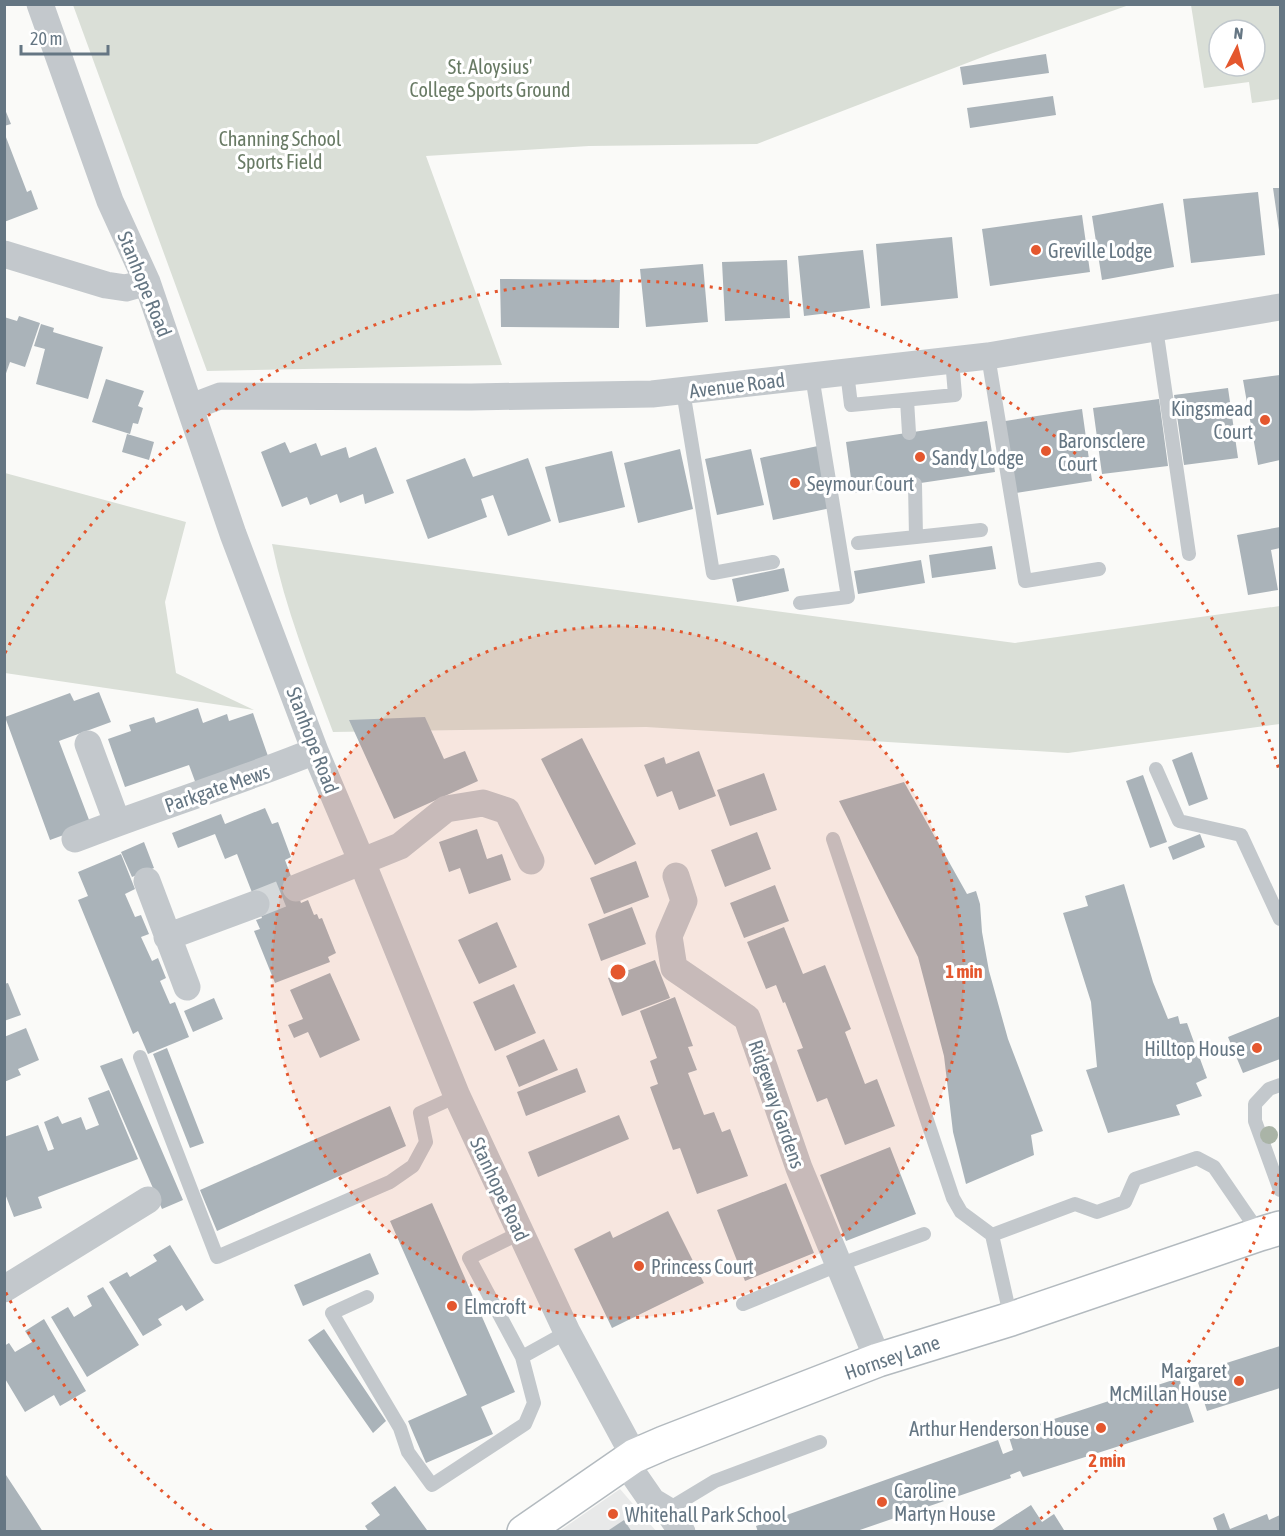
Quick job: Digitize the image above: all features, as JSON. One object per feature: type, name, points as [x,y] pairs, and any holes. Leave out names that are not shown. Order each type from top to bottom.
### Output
[{"type":"main road","name":"Hornsey Lane","points":[[524,1532],[629,1459],[878,1360],[1011,1319],[1270,1231]]},
{"type":"street","name":"Stanhope Road","points":[[40,4],[110,201],[147,282],[233,534],[315,751],[458,1096],[520,1233],[629,1459],[652,1501],[675,1521]]},
{"type":"street","points":[[4,254],[106,285],[126,288],[147,282]]},
{"type":"street","name":"Avenue Road","points":[[190,407],[220,396],[471,397],[652,394],[988,356],[1281,307]]},
{"type":"street","points":[[88,744],[117,822]]},
{"type":"street","name":"Parkgate Mews","points":[[75,839],[315,751]]},
{"type":"street","points":[[296,888],[400,846],[446,809],[483,803],[507,811],[531,861]]},
{"type":"street","name":"Ridgeway Gardens","points":[[676,876],[684,901],[669,936],[674,968],[747,1018],[799,1168],[878,1360]]},
{"type":"street","points":[[147,881],[187,987]]},
{"type":"street","points":[[167,937],[256,904]]},
{"type":"street","points":[[7,1281],[148,1200]]},
{"type":"lane","points":[[1155,328],[1189,554]]},
{"type":"lane","points":[[988,356],[1025,581],[1100,569]]},
{"type":"lane","points":[[847,372],[851,405],[955,395],[952,360]]},
{"type":"lane","points":[[800,603],[848,597],[812,376]]},
{"type":"lane","points":[[683,391],[713,573],[773,562]]},
{"type":"lane","points":[[907,400],[909,433]]},
{"type":"lane","points":[[915,484],[916,537]]},
{"type":"lane","points":[[858,543],[981,530]]},
{"type":"lane","points":[[1156,769],[1179,821],[1241,835],[1281,919]]},
{"type":"lane","points":[[833,839],[953,1198],[961,1212],[992,1235],[1011,1319]]},
{"type":"lane","points":[[140,1057],[217,1257],[390,1182],[413,1166],[426,1142],[420,1113],[458,1096]]},
{"type":"lane","points":[[1281,1085],[1269,1089],[1255,1104],[1255,1121],[1281,1190]]},
{"type":"lane","points":[[992,1235],[1075,1204],[1097,1212],[1125,1202],[1135,1179],[1197,1158],[1214,1167],[1270,1231]]},
{"type":"lane","points":[[367,1297],[332,1313],[400,1428],[408,1452],[432,1485],[525,1424],[534,1403],[522,1357],[469,1258],[520,1233]]},
{"type":"lane","points":[[743,1304],[838,1265],[924,1234]]},
{"type":"lane","points":[[522,1357],[567,1332]]},
{"type":"lane","points":[[675,1521],[715,1481],[820,1442]]},
{"type":"shaded area","name":"Whitehall Park School","points":[[620,1489],[656,1531],[558,1532]]},
{"type":"green space","points":[[73,4],[1129,5],[993,53],[757,144],[589,146],[426,156],[502,365],[207,371]]},
{"type":"green space","points":[[1191,5],[1280,5],[1280,99],[1252,103],[1249,82],[1204,88]]},
{"type":"green space","points":[[5,473],[186,522],[165,602],[176,673],[254,710],[5,673]]},
{"type":"green space","points":[[272,544],[1015,643],[1280,606],[1280,724],[1068,753],[646,727],[333,732],[291,615]]},
{"type":"building","points":[[1046,54],[1049,73],[963,85],[960,67]]},
{"type":"building","points":[[1053,96],[1056,115],[970,128],[967,108]]},
{"type":"building","points":[[4,107],[11,124],[4,126]]},
{"type":"building","points":[[4,132],[27,192],[31,190],[38,209],[4,222]]},
{"type":"building","points":[[1273,188],[1280,188],[1280,230],[1279,230]]},
{"type":"building","points":[[1258,192],[1265,255],[1191,263],[1183,199]]},
{"type":"building","points":[[1163,203],[1174,267],[1102,280],[1092,216]]},
{"type":"building","name":"Greville Lodge","points":[[1082,215],[1090,272],[990,286],[982,229]]},
{"type":"building","points":[[952,237],[958,298],[881,306],[876,244]]},
{"type":"building","points":[[863,250],[870,308],[804,316],[798,256]]},
{"type":"building","points":[[787,260],[790,318],[725,321],[722,262]]},
{"type":"building","points":[[703,264],[708,322],[646,327],[640,269]]},
{"type":"building","points":[[500,279],[620,280],[619,328],[501,327]]},
{"type":"building","points":[[19,316],[40,323],[25,367],[10,362],[4,379],[4,317],[17,321]]},
{"type":"building","points":[[41,324],[54,328],[53,332],[103,347],[88,399],[36,384],[45,349],[34,346]]},
{"type":"building","name":"Kingsmead Court","points":[[1280,375],[1280,460],[1258,465],[1243,380]]},
{"type":"building","points":[[106,379],[144,391],[138,406],[143,408],[138,424],[133,423],[130,434],[92,422]]},
{"type":"building","points":[[1228,388],[1238,458],[1184,465],[1174,395]]},
{"type":"building","points":[[1159,399],[1168,466],[1102,474],[1093,408]]},
{"type":"building","name":"Baronsclere Court","points":[[1082,409],[1092,481],[1010,494],[999,422]]},
{"type":"building","name":"Sandy Lodge","points":[[987,421],[995,472],[853,493],[846,442]]},
{"type":"building","points":[[127,434],[154,442],[149,460],[122,452]]},
{"type":"building","points":[[285,442],[290,453],[316,443],[321,456],[346,447],[349,458],[376,447],[394,493],[365,504],[363,494],[340,503],[337,494],[310,505],[307,497],[282,507],[261,452]]},
{"type":"building","name":"Seymour Court","points":[[818,446],[831,508],[773,520],[760,458]]},
{"type":"building","points":[[680,449],[693,509],[638,523],[624,463]]},
{"type":"building","points":[[751,449],[764,505],[717,515],[705,459]]},
{"type":"building","points":[[612,451],[625,507],[559,523],[545,467]]},
{"type":"building","points":[[465,458],[473,477],[528,458],[551,521],[508,536],[493,495],[481,499],[487,517],[428,539],[406,480]]},
{"type":"building","points":[[1280,527],[1280,548],[1271,550],[1278,590],[1248,595],[1237,535]]},
{"type":"building","points":[[992,546],[996,569],[932,578],[929,555]]},
{"type":"building","points":[[921,560],[925,583],[858,594],[854,571]]},
{"type":"building","points":[[784,568],[789,591],[737,602],[732,579]]},
{"type":"building","points":[[99,692],[111,722],[59,741],[91,825],[50,840],[5,717],[70,693],[74,701]]},
{"type":"building","points":[[198,708],[203,723],[227,714],[229,721],[253,713],[269,759],[196,784],[189,765],[125,787],[108,739],[131,731],[129,725],[154,717],[156,723]]},
{"type":"building","points":[[425,717],[444,759],[465,751],[478,781],[394,819],[349,720]]},
{"type":"building","points":[[582,738],[636,844],[595,865],[541,759]]},
{"type":"building","points":[[699,751],[716,796],[679,810],[672,791],[657,797],[644,765],[664,757],[666,764]]},
{"type":"building","points":[[1192,752],[1208,799],[1189,806],[1172,760]]},
{"type":"building","points":[[764,773],[777,810],[730,826],[717,790]]},
{"type":"building","points":[[1143,775],[1167,842],[1150,848],[1126,781]]},
{"type":"building","points":[[904,782],[967,894],[976,891],[980,904],[989,971],[1008,1039],[1043,1131],[1031,1135],[1034,1155],[966,1184],[953,1132],[944,1056],[918,957],[839,801]]},
{"type":"building","points":[[265,808],[272,824],[278,822],[291,857],[285,860],[301,903],[308,900],[314,915],[317,914],[319,919],[322,918],[336,953],[328,957],[330,962],[275,983],[254,931],[260,929],[256,920],[262,918],[237,854],[225,859],[215,834],[178,848],[172,833],[221,814],[225,824]]},
{"type":"building","points":[[477,829],[487,859],[502,854],[511,880],[469,894],[460,868],[449,872],[439,842]]},
{"type":"building","points":[[757,832],[771,869],[725,887],[711,850]]},
{"type":"building","points":[[1200,834],[1205,847],[1173,860],[1168,847]]},
{"type":"building","points":[[144,842],[154,868],[132,877],[121,852]]},
{"type":"building","points":[[121,854],[135,889],[125,894],[135,917],[141,915],[149,934],[141,937],[152,961],[158,958],[166,978],[160,981],[170,1004],[175,1002],[189,1037],[148,1054],[138,1031],[133,1034],[78,900],[88,896],[78,872]]},
{"type":"building","points":[[636,861],[649,897],[604,914],[590,878]]},
{"type":"building","points":[[1124,884],[1153,982],[1168,1019],[1178,1016],[1180,1024],[1187,1023],[1207,1078],[1196,1083],[1202,1096],[1176,1105],[1180,1115],[1108,1133],[1086,1070],[1097,1067],[1091,1002],[1063,913],[1088,906],[1085,896]]},
{"type":"building","points":[[775,885],[789,921],[744,938],[730,903]]},
{"type":"building","points":[[632,907],[646,944],[601,961],[588,924]]},
{"type":"building","points":[[497,922],[517,967],[479,984],[458,940]]},
{"type":"building","points":[[784,927],[803,974],[825,965],[851,1029],[845,1032],[865,1084],[877,1079],[895,1126],[845,1145],[827,1098],[817,1102],[797,1050],[803,1048],[785,1002],[783,1003],[776,985],[766,989],[747,942]]},
{"type":"building","points":[[655,960],[670,998],[622,1016],[608,978]]},
{"type":"building","points":[[330,973],[360,1040],[320,1058],[308,1032],[294,1038],[288,1025],[303,1019],[290,990]]},
{"type":"building","points":[[8,983],[21,1015],[4,1021],[4,984]]},
{"type":"building","points":[[514,984],[536,1033],[495,1051],[473,1002]]},
{"type":"building","points":[[675,997],[693,1046],[688,1047],[697,1070],[688,1073],[704,1115],[714,1112],[722,1132],[730,1129],[748,1176],[697,1194],[680,1148],[673,1150],[650,1087],[658,1084],[650,1061],[657,1058],[640,1011]]},
{"type":"building","points":[[214,998],[223,1019],[193,1032],[184,1011]]},
{"type":"building","name":"Hilltop House","points":[[1280,1016],[1280,1059],[1243,1073],[1228,1037]]},
{"type":"building","points":[[26,1028],[39,1060],[18,1069],[21,1075],[4,1082],[4,1037]]},
{"type":"building","points":[[544,1039],[558,1070],[519,1087],[506,1056]]},
{"type":"building","points":[[167,1048],[204,1143],[190,1148],[153,1054]]},
{"type":"building","points":[[122,1058],[183,1200],[162,1209],[100,1066]]},
{"type":"building","points":[[577,1068],[586,1092],[526,1116],[517,1092]]},
{"type":"building","points":[[109,1090],[138,1159],[38,1197],[42,1208],[14,1217],[4,1191],[4,1137],[38,1125],[48,1151],[54,1149],[44,1122],[58,1116],[62,1124],[81,1117],[86,1130],[99,1125],[88,1098]]},
{"type":"building","points":[[390,1106],[406,1146],[217,1231],[200,1190]]},
{"type":"building","points":[[619,1115],[629,1139],[538,1177],[528,1152]]},
{"type":"building","points":[[890,1147],[916,1214],[846,1241],[820,1175]]},
{"type":"building","points":[[786,1183],[814,1253],[745,1281],[717,1210]]},
{"type":"building","name":"Elmcroft","points":[[432,1203],[515,1392],[481,1407],[493,1434],[426,1463],[408,1421],[467,1395],[390,1221]]},
{"type":"building","name":"Princess Court","points":[[668,1211],[704,1283],[612,1328],[574,1249],[610,1231],[613,1238]]},
{"type":"building","points":[[170,1245],[204,1300],[186,1311],[182,1305],[158,1319],[162,1325],[143,1336],[109,1282],[127,1272],[130,1277],[157,1261],[153,1255]]},
{"type":"building","points":[[370,1253],[379,1274],[303,1306],[294,1285]]},
{"type":"building","points":[[103,1287],[139,1345],[87,1377],[51,1317],[68,1307],[74,1317],[92,1306],[87,1296]]},
{"type":"building","points":[[44,1319],[86,1391],[60,1406],[54,1395],[25,1412],[4,1377],[4,1346],[9,1343],[15,1352],[32,1342],[25,1331]]},
{"type":"building","points":[[324,1329],[386,1421],[373,1433],[308,1340]]},
{"type":"building","name":"Margaret McMillan House","points":[[1280,1346],[1280,1388],[1207,1411],[1195,1373]]},
{"type":"building","points":[[1179,1378],[1194,1422],[1023,1477],[1020,1471],[1010,1475],[1011,1478],[854,1532],[758,1532],[756,1526],[998,1440],[1003,1454],[1013,1450],[1008,1434]]},
{"type":"building","points":[[4,1472],[31,1513],[43,1532],[4,1532]]},
{"type":"building","points":[[395,1486],[427,1530],[426,1532],[369,1532],[365,1526],[380,1515],[371,1503]]},
{"type":"building","points":[[1031,1505],[1042,1522],[1054,1514],[1064,1530],[1062,1532],[989,1532]]},
{"type":"building","points":[[1224,1513],[1230,1529],[1267,1514],[1269,1520],[1280,1515],[1280,1532],[1218,1532],[1213,1518]]},
{"type":"building","points":[[624,1520],[632,1532],[606,1532]]},
{"type":"tunnel","points":[[256,904],[296,888]]},
{"type":"place","name":"Greville Lodge","points":[[1036,250]]},
{"type":"place","name":"Kingsmead Court","points":[[1265,420]]},
{"type":"place","name":"Baronsclere Court","points":[[1046,451]]},
{"type":"place","name":"Sandy Lodge","points":[[920,457]]},
{"type":"place","name":"Seymour Court","points":[[795,483]]},
{"type":"place","name":"Hilltop House","points":[[1257,1048]]},
{"type":"place","name":"Princess Court","points":[[639,1266]]},
{"type":"place","name":"Elmcroft","points":[[452,1306]]},
{"type":"place","name":"Margaret McMillan House","points":[[1239,1381]]},
{"type":"place","name":"Arthur Henderson House","points":[[1101,1428]]},
{"type":"place","name":"Caroline Martyn House","points":[[882,1502]]},
{"type":"place","name":"Whitehall Park School","points":[[613,1514]]},
{"type":"park label","name":"St. Aloysius' College Sports Ground","points":[[490,78]]},
{"type":"park label","name":"Channing School Sports Field","points":[[280,150]]}]
